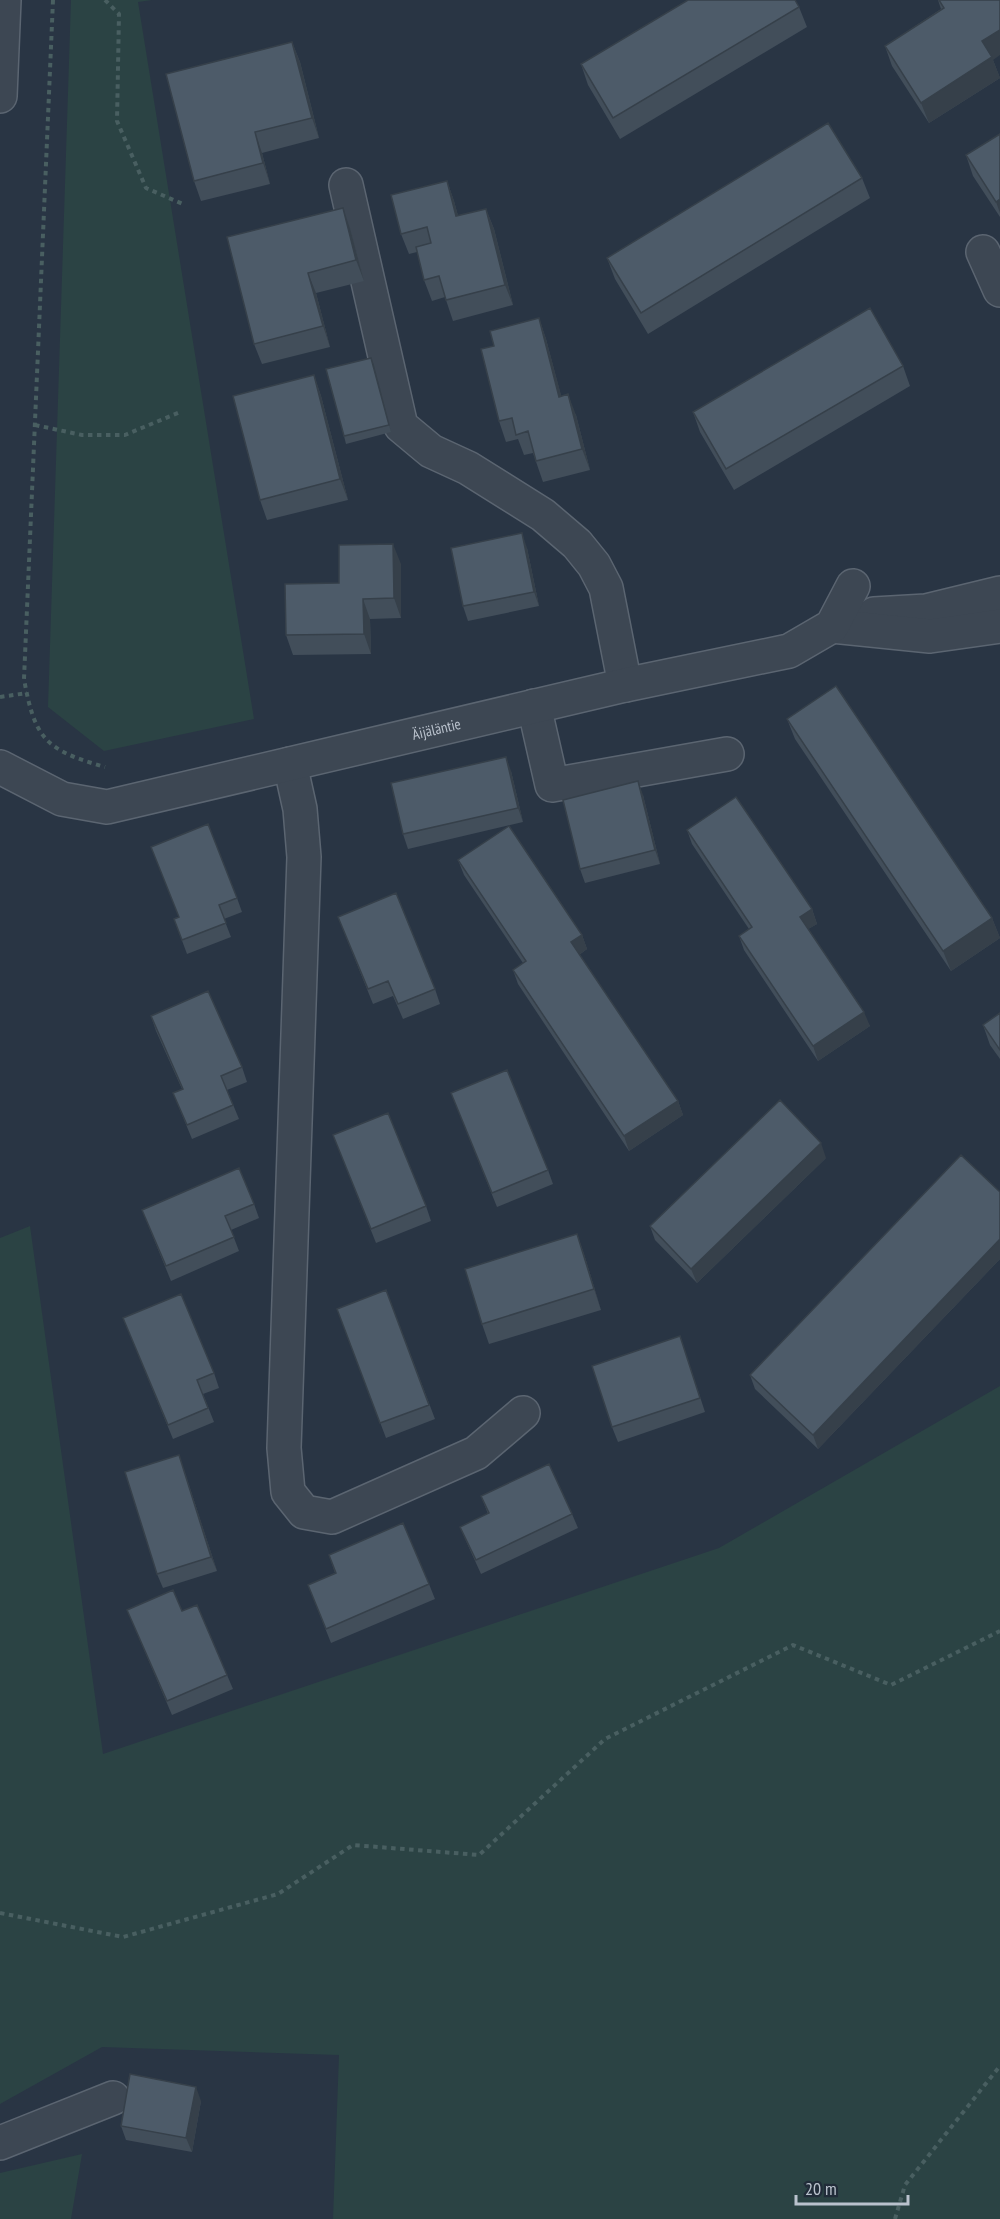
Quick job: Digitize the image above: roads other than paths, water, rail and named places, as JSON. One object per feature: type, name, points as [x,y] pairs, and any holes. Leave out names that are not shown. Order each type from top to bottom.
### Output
[{"type":"street","points":[[0,96],[4,0]]},
{"type":"street","points":[[346,185],[401,426],[431,451],[468,468],[543,515],[577,544],[594,565],[606,588],[625,685]]},
{"type":"street","points":[[983,252],[1000,290]]},
{"type":"street","points":[[834,621],[853,586]]},
{"type":"street","points":[[834,621],[926,611],[1000,593]]},
{"type":"street","points":[[834,621],[930,636],[1000,626]]},
{"type":"street","name":"Äijäläntie","points":[[0,767],[62,800],[107,807],[625,685],[789,651],[834,621]]},
{"type":"street","points":[[534,706],[552,786],[727,754]]},
{"type":"street","points":[[290,764],[300,809],[304,856],[284,1448],[288,1491],[303,1512],[332,1517],[476,1453],[523,1413]]},
{"type":"street","points":[[0,2143],[113,2098]]}]
